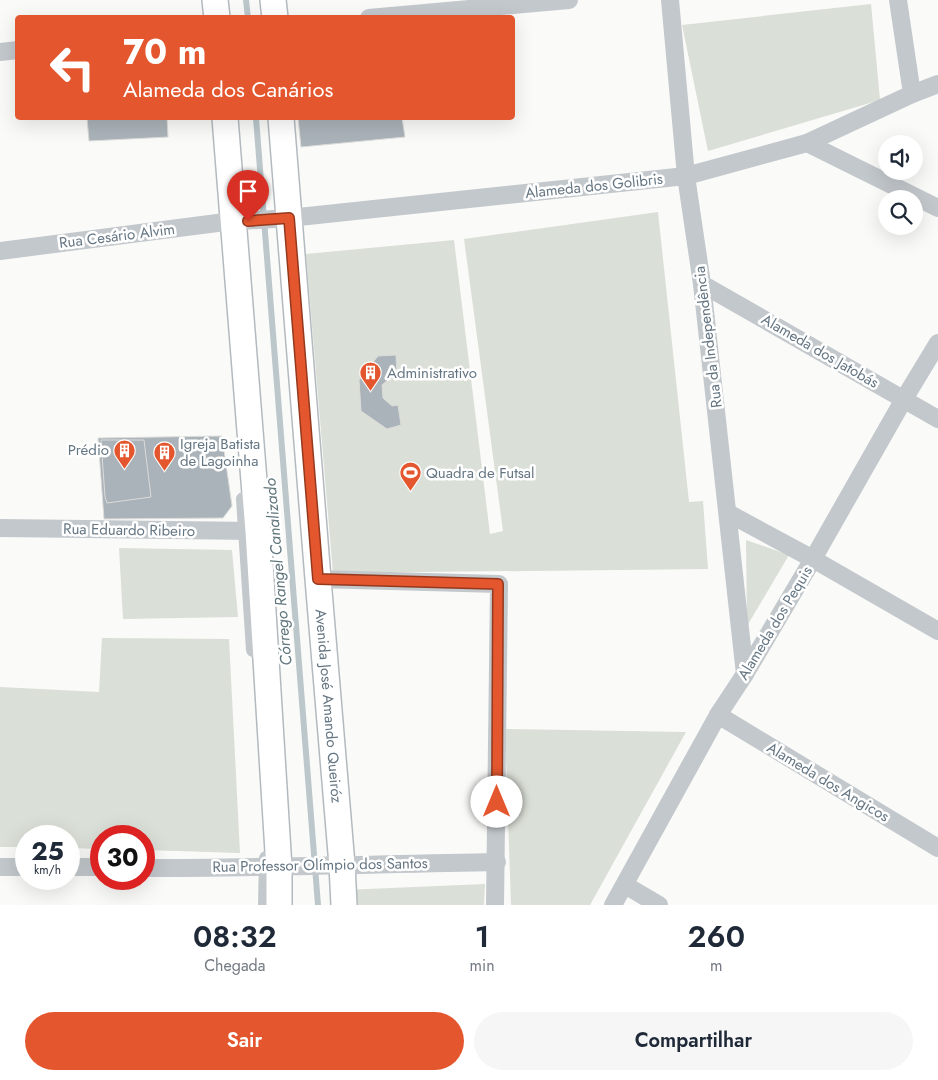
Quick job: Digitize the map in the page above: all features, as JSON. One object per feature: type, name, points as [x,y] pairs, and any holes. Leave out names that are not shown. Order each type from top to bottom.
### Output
[{"type":"main road","points":[[216,0],[217,15]]},
{"type":"main road","points":[[274,0],[275,15]]},
{"type":"main road","points":[[225,120],[236,221],[251,531],[279,867],[279,905]]},
{"type":"main road","name":"Avenida José Amando Queiróz","points":[[282,120],[284,218],[318,579],[336,865],[344,905]]},
{"type":"street","points":[[206,0],[207,15]]},
{"type":"street","points":[[402,15],[570,0]]},
{"type":"street","name":"Rua da Independência","points":[[670,0],[686,176],[702,284],[745,674]]},
{"type":"street","points":[[898,0],[912,94]]},
{"type":"street","points":[[0,52],[15,50]]},
{"type":"street","name":"Alameda dos Golibris","points":[[236,221],[284,218],[686,176],[807,142],[938,84]]},
{"type":"street","points":[[216,120],[236,221]]},
{"type":"street","points":[[807,142],[938,208]]},
{"type":"street","name":"Rua Cesário Alvim","points":[[0,251],[236,221]]},
{"type":"street","name":"Alameda dos Jatobás","points":[[702,284],[938,419]]},
{"type":"street","name":"Alameda dos Pequis","points":[[613,905],[718,715],[745,674],[938,343]]},
{"type":"street","points":[[728,513],[813,559],[938,631]]},
{"type":"street","name":"Rua Eduardo Ribeiro","points":[[0,528],[251,531]]},
{"type":"street","points":[[318,579],[498,584],[497,862],[495,905]]},
{"type":"street","name":"Alameda dos Angicos","points":[[718,715],[938,848]]},
{"type":"street","name":"Rua Professor Olímpio dos Santos","points":[[155,868],[497,862]]},
{"type":"street","points":[[0,867],[15,867]]},
{"type":"street","points":[[265,905],[279,867]]},
{"type":"street","points":[[625,885],[660,905]]},
{"type":"shaded area","points":[[871,4],[880,100],[708,151],[682,25]]},
{"type":"shaded area","points":[[658,212],[689,502],[703,501],[708,569],[333,573],[306,254],[454,240],[490,534],[503,531],[464,239]]},
{"type":"shaded area","points":[[746,540],[789,555],[747,626]]},
{"type":"shaded area","points":[[119,548],[232,550],[238,617],[123,619]]},
{"type":"shaded area","points":[[102,638],[229,639],[240,853],[155,850],[155,825],[90,825],[90,849],[80,848],[80,825],[15,825],[15,847],[0,847],[0,687],[99,692]]},
{"type":"shaded area","points":[[505,729],[686,732],[590,905],[511,905]]},
{"type":"shaded area","points":[[485,884],[484,905],[344,905],[344,890]]},
{"type":"building","points":[[87,120],[167,120],[168,137],[89,141]]},
{"type":"building","points":[[298,120],[402,120],[405,137],[301,147]]},
{"type":"building","name":"Administrativo","points":[[396,355],[397,377],[390,378],[382,385],[383,398],[392,406],[398,405],[401,425],[387,429],[361,411],[359,380],[378,356]]},
{"type":"building","name":"Igreja Batista de Lagoinha","points":[[222,436],[232,506],[223,518],[104,519],[98,438]]},
{"type":"building","name":"Prédio","points":[[101,440],[144,440],[151,497],[107,503]]},
{"type":"waterway","name":"Córrego Rangel Canalizado","points":[[246,0],[248,15]]},
{"type":"waterway","name":"Córrego Rangel Canalizado","points":[[256,120],[318,905]]},
{"type":"place","name":"Administrativo","points":[[371,392]]},
{"type":"place","name":"Prédio","points":[[125,469]]},
{"type":"place","name":"Igreja Batista de Lagoinha","points":[[164,472]]},
{"type":"place","name":"Quadra de Futsal","points":[[410,492]]},
{"type":"route","points":[[248,221],[289,218],[318,579],[498,584],[497,802]]}]
